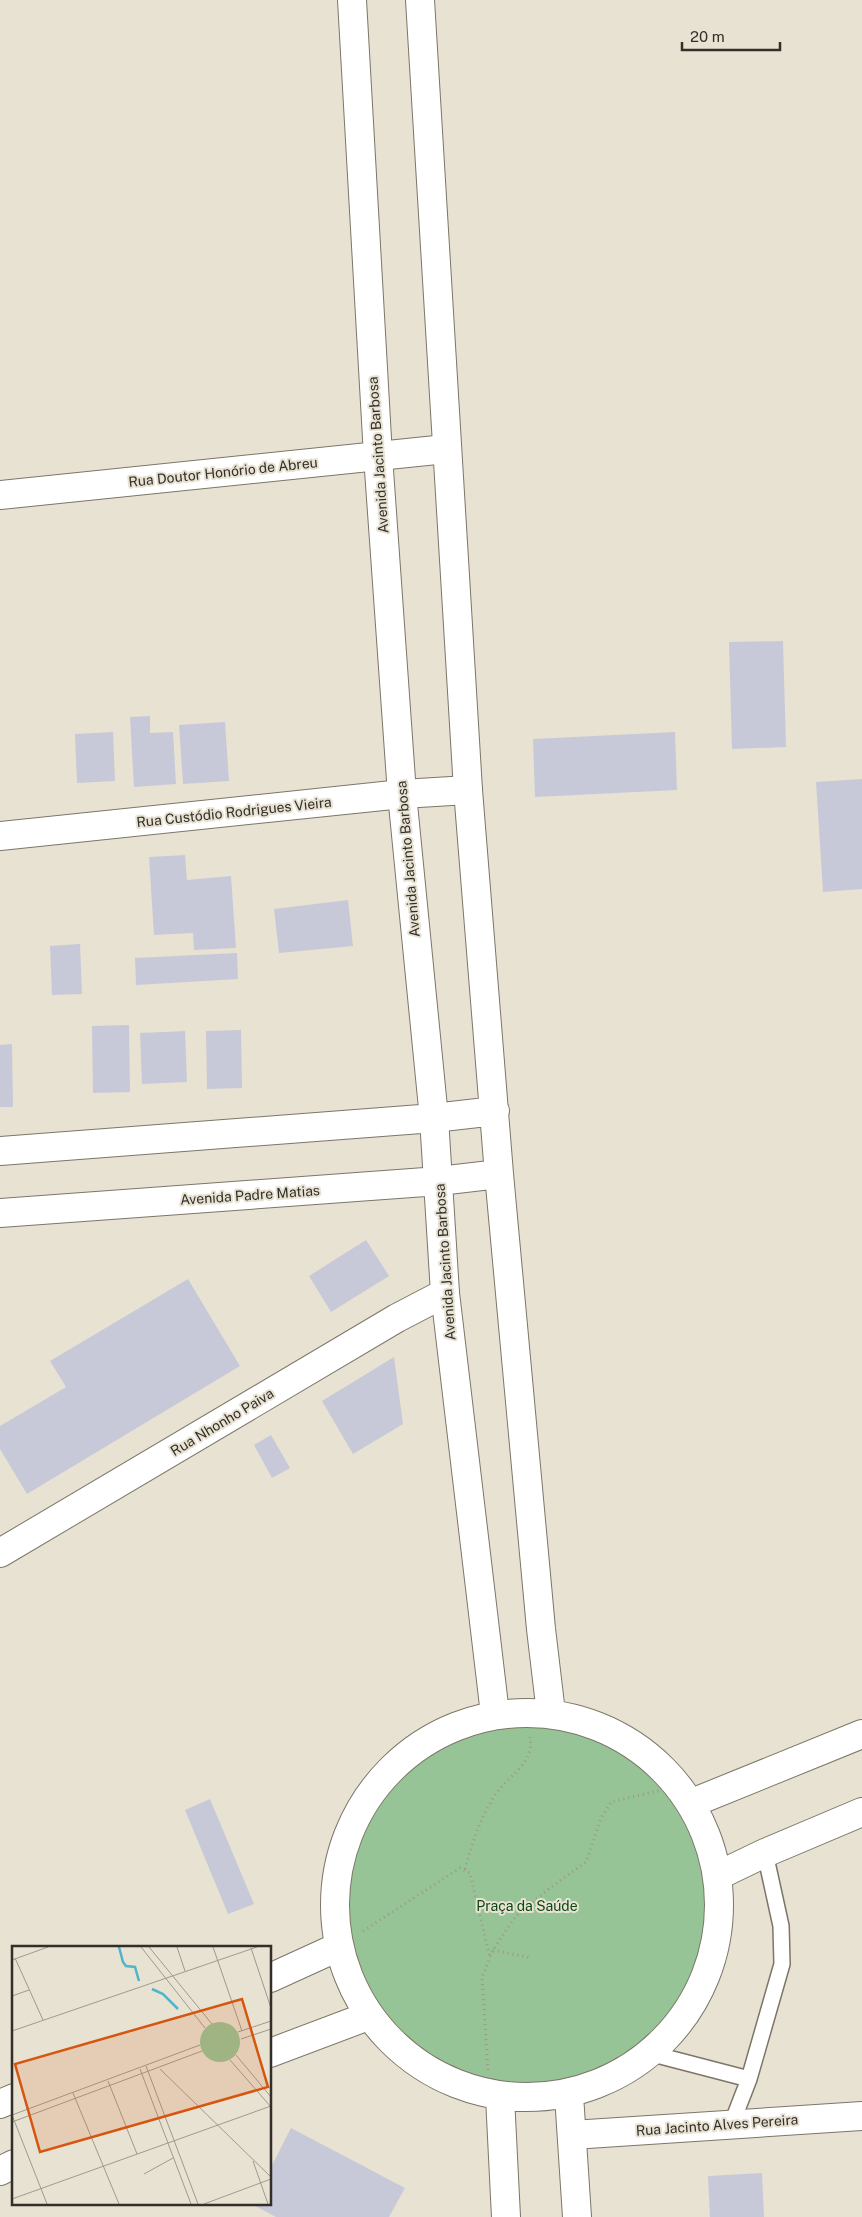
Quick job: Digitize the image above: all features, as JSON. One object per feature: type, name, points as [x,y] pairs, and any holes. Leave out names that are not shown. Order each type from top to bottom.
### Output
[{"type":"main road","name":"Avenida Jacinto Barbosa","points":[[352,0],[378,456],[402,794],[434,1118],[445,1292],[495,1714]]},
{"type":"main road","points":[[420,0],[468,790],[499,1174],[541,1629],[551,1713]]},
{"type":"main road","name":"Rua Doutor Honório de Abreu","points":[[0,495],[446,449]]},
{"type":"main road","name":"Rua Custódio Rodrigues Vieira","points":[[0,836],[402,794],[468,790]]},
{"type":"main road","points":[[0,1151],[434,1118],[495,1111]]},
{"type":"main road","name":"Avenida Padre Matias","points":[[0,1213],[439,1181],[499,1174]]},
{"type":"main road","name":"Rua Nhonho Paiva","points":[[0,1553],[445,1292]]},
{"type":"main road","points":[[516,1712],[551,1713],[588,1721],[622,1736],[654,1758],[685,1794],[710,1844],[717,1876],[717,1942],[699,1995],[667,2040],[624,2074],[569,2095],[511,2099],[495,2097],[454,2085],[422,2068],[392,2045],[368,2016],[350,1982],[338,1947],[335,1894],[345,1844],[368,1797],[402,1759],[446,1730],[495,1714],[516,1712]]},
{"type":"main road","points":[[685,1794],[862,1734]]},
{"type":"main road","points":[[717,1876],[765,1853],[862,1812]]},
{"type":"main road","points":[[271,1978],[338,1947]]},
{"type":"main road","points":[[271,2053],[368,2016]]},
{"type":"main road","points":[[569,2095],[577,2217]]},
{"type":"main road","points":[[495,2097],[506,2217]]},
{"type":"main road","points":[[0,2104],[12,2099]]},
{"type":"main road","name":"Rua Jacinto Alves Pereira","points":[[572,2136],[732,2123],[862,2116]]},
{"type":"main road","points":[[0,2171],[12,2165]]},
{"type":"lane","points":[[732,2123],[749,2079],[782,1964],[781,1926],[765,1853]]},
{"type":"lane","points":[[649,2053],[749,2079]]},
{"type":"path","points":[[465,1869],[475,1836],[492,1798],[525,1763],[532,1747]]},
{"type":"path","points":[[495,2097],[482,1977],[493,1950],[515,1918],[550,1888],[586,1862],[601,1818],[611,1802],[685,1794]]},
{"type":"path","points":[[338,1947],[460,1868],[470,1873],[490,1958]]},
{"type":"path","points":[[493,1950],[532,1958]]},
{"type":"green space","name":"Praça da Saúde","points":[[527,1713],[565,1716],[601,1727],[634,1745],[663,1769],[687,1798],[705,1831],[716,1867],[719,1905],[716,1943],[705,1979],[687,2012],[663,2041],[634,2065],[601,2083],[565,2094],[527,2097],[489,2094],[453,2083],[420,2065],[391,2041],[367,2012],[349,1979],[338,1943],[335,1905],[338,1867],[349,1831],[367,1798],[391,1769],[420,1745],[453,1727],[489,1716]]},
{"type":"building","points":[[783,641],[786,747],[732,749],[729,642]]},
{"type":"building","points":[[150,716],[150,733],[173,732],[176,784],[134,787],[130,717]]},
{"type":"building","points":[[225,722],[229,781],[183,784],[179,725]]},
{"type":"building","points":[[113,732],[115,781],[77,783],[75,734]]},
{"type":"building","points":[[675,732],[677,790],[535,797],[533,739]]},
{"type":"building","points":[[862,779],[862,889],[823,892],[816,782]]},
{"type":"building","points":[[185,855],[187,880],[231,876],[236,948],[194,950],[193,933],[154,935],[149,857]]},
{"type":"building","points":[[348,900],[353,946],[279,953],[274,909]]},
{"type":"building","points":[[80,944],[82,994],[52,995],[50,946]]},
{"type":"building","points":[[237,953],[238,979],[136,985],[135,958]]},
{"type":"building","points":[[129,1025],[130,1092],[93,1093],[92,1026]]},
{"type":"building","points":[[241,1030],[242,1088],[207,1089],[206,1031]]},
{"type":"building","points":[[185,1031],[187,1082],[142,1084],[140,1033]]},
{"type":"building","points":[[12,1044],[13,1107],[0,1107],[0,1045]]},
{"type":"building","points":[[366,1240],[389,1276],[331,1312],[309,1276]]},
{"type":"building","points":[[188,1279],[240,1366],[27,1494],[0,1449],[0,1426],[66,1387],[50,1361]]},
{"type":"building","points":[[394,1357],[403,1424],[353,1454],[322,1401]]},
{"type":"building","points":[[271,1435],[290,1468],[272,1478],[254,1445]]},
{"type":"building","points":[[210,1799],[254,1904],[228,1914],[185,1810]]},
{"type":"building","points":[[291,2128],[405,2188],[389,2217],[276,2217],[252,2204],[271,2204],[271,2167]]},
{"type":"building","points":[[762,2173],[764,2217],[710,2217],[708,2176]]}]
